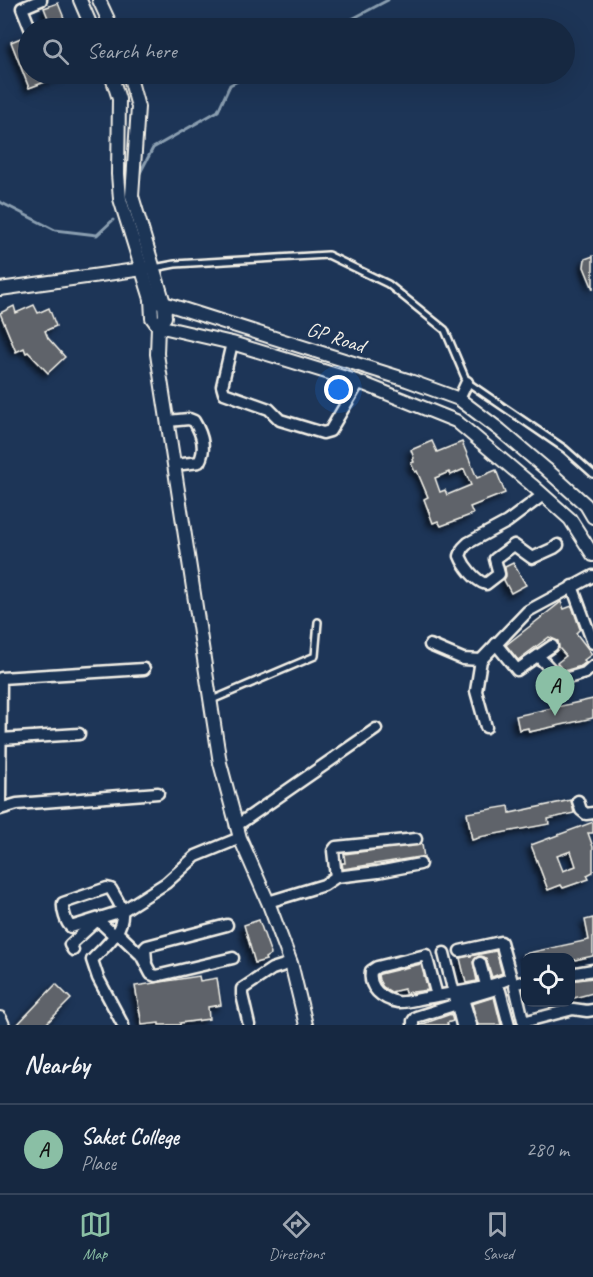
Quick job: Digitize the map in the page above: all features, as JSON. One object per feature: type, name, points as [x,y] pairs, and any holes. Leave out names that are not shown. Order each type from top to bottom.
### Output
[{"type":"street","points":[[26,18],[22,8],[41,0]]},
{"type":"street","points":[[80,0],[88,18]]},
{"type":"street","points":[[99,0],[107,18]]},
{"type":"street","points":[[114,84],[119,99],[120,199],[164,303],[165,318],[158,326]]},
{"type":"street","points":[[132,84],[138,107],[132,196],[148,268],[152,318],[158,326],[157,354],[220,763],[238,832],[291,963],[306,1025]]},
{"type":"street","points":[[119,99],[135,94]]},
{"type":"street","points":[[0,289],[148,268]]},
{"type":"street","name":"GP Road","points":[[151,299],[407,380],[459,399],[546,469],[586,505],[593,517]]},
{"type":"street","name":"GP Road","points":[[158,326],[232,343],[358,382],[456,421],[570,519],[593,555]]},
{"type":"street","points":[[232,343],[222,386],[224,393],[269,409],[280,420],[323,433],[330,430],[358,382]]},
{"type":"street","points":[[459,399],[467,381]]},
{"type":"street","points":[[168,421],[189,419],[194,421],[200,430],[204,449],[199,462],[175,465]]},
{"type":"street","points":[[489,447],[500,430]]},
{"type":"street","points":[[532,485],[546,469]]},
{"type":"street","points":[[543,495],[507,522],[468,543],[460,556],[479,582],[486,584],[499,574],[495,559],[510,546],[516,546],[532,558],[558,544]]},
{"type":"street","points":[[486,727],[476,691],[481,660],[528,611],[593,576]]},
{"type":"street","points":[[572,586],[593,643]]},
{"type":"street","points":[[496,644],[517,670],[552,646]]},
{"type":"street","points":[[430,645],[463,659],[481,660]]},
{"type":"street","points":[[538,656],[561,680],[585,673],[593,666]]},
{"type":"street","points":[[0,804],[1,678],[144,669]]},
{"type":"street","points":[[123,1025],[98,978],[92,960],[117,934],[122,911],[109,888],[62,904],[68,925],[72,927],[122,911],[166,883],[196,856],[238,832],[376,729]]},
{"type":"street","points":[[1,739],[79,734]]},
{"type":"street","points":[[0,809],[17,804],[158,793]]},
{"type":"street","points":[[578,801],[581,810],[593,813]]},
{"type":"street","points":[[336,877],[333,851],[336,847],[416,839]]},
{"type":"street","points":[[268,902],[324,885],[336,877],[420,864]]},
{"type":"street","points":[[73,950],[70,945],[95,922],[100,922],[141,955],[151,974],[156,976],[233,958]]},
{"type":"street","points":[[147,967],[145,948],[147,946],[227,925]]},
{"type":"street","points":[[437,996],[426,955],[377,967],[371,971],[370,975],[375,990],[389,1000],[401,1002],[437,996],[454,993],[509,979],[512,976],[501,942],[460,951]]},
{"type":"street","points":[[444,953],[462,1024]]},
{"type":"street","points":[[249,1025],[242,989],[273,969],[291,963]]},
{"type":"street","points":[[480,963],[486,985]]},
{"type":"street","points":[[575,973],[593,970]]},
{"type":"street","points":[[521,982],[515,986],[522,1019],[527,1021],[540,1021],[573,1009],[593,1010]]},
{"type":"street","points":[[462,1024],[463,999],[496,989],[500,991],[509,1025]]},
{"type":"street","points":[[413,1025],[416,1017],[457,1004]]},
{"type":"street","points":[[0,1018],[3,1025]]},
{"type":"lane","points":[[148,268],[175,264],[328,255],[388,284],[445,330],[467,381],[565,449],[593,474]]},
{"type":"lane","points":[[210,701],[315,656],[318,622]]},
{"type":"building","points":[[58,3],[64,18],[48,18],[44,8]]},
{"type":"building","points":[[18,39],[18,60],[11,42]]},
{"type":"building","points":[[27,84],[40,84],[29,88]]},
{"type":"building","points":[[593,256],[593,289],[584,267],[585,259]]},
{"type":"building","points":[[34,305],[38,313],[49,308],[56,326],[45,331],[48,338],[65,357],[48,373],[28,352],[26,353],[24,348],[16,352],[0,313],[14,306],[16,313]]},
{"type":"building","points":[[432,441],[437,452],[462,442],[477,478],[496,470],[505,493],[470,507],[473,514],[441,526],[438,521],[433,523],[424,499],[428,497],[411,463],[414,462],[414,458],[411,450]],"holes":[[[464,469],[471,485],[447,495],[445,490],[440,492],[435,478],[449,472],[451,475]]]},
{"type":"building","points":[[513,563],[526,585],[511,593],[504,580],[505,567]]},
{"type":"building","points":[[561,602],[564,609],[572,606],[580,629],[576,633],[592,654],[584,660],[586,662],[581,666],[564,671],[557,663],[566,656],[559,648],[558,641],[549,637],[518,660],[506,645]]},
{"type":"building","points":[[593,699],[593,718],[529,732],[528,728],[519,730],[516,716]]},
{"type":"building","points":[[571,800],[574,813],[548,819],[549,824],[472,840],[467,813],[509,806],[510,813]]},
{"type":"building","points":[[593,822],[593,833],[588,833],[593,847],[593,872],[587,875],[589,879],[563,888],[561,885],[548,890],[531,845]],"holes":[[[571,851],[576,866],[563,871],[557,856]]]},
{"type":"building","points":[[422,844],[424,858],[343,869],[344,854]]},
{"type":"building","points":[[593,918],[593,956],[575,960],[575,953],[528,953],[589,940],[585,920]]},
{"type":"building","points":[[259,920],[271,954],[265,958],[266,960],[255,963],[244,925]]},
{"type":"building","points":[[496,951],[502,973],[492,977],[486,958],[479,956],[473,962],[477,981],[466,983],[460,958]]},
{"type":"building","points":[[421,964],[428,990],[405,993],[404,989],[391,992],[383,987],[379,980],[378,975],[380,974]]},
{"type":"building","points":[[199,976],[200,981],[217,978],[221,1005],[208,1007],[209,1019],[180,1023],[180,1025],[159,1025],[159,1023],[142,1025],[135,986]]},
{"type":"building","points":[[593,978],[593,993],[575,998],[575,980]]},
{"type":"building","points":[[56,984],[71,999],[45,1025],[17,1025]]},
{"type":"building","points":[[494,997],[501,1025],[478,1025],[472,1004]]},
{"type":"building","points":[[451,1014],[453,1021],[447,1023],[448,1025],[420,1025]]},
{"type":"waterway","points":[[354,18],[388,0]]},
{"type":"waterway","points":[[140,173],[153,148],[218,111],[232,84]]},
{"type":"waterway","points":[[0,202],[55,230],[97,235],[113,220]]},
{"type":"place","name":"Saket College","points":[[555,716]]}]
